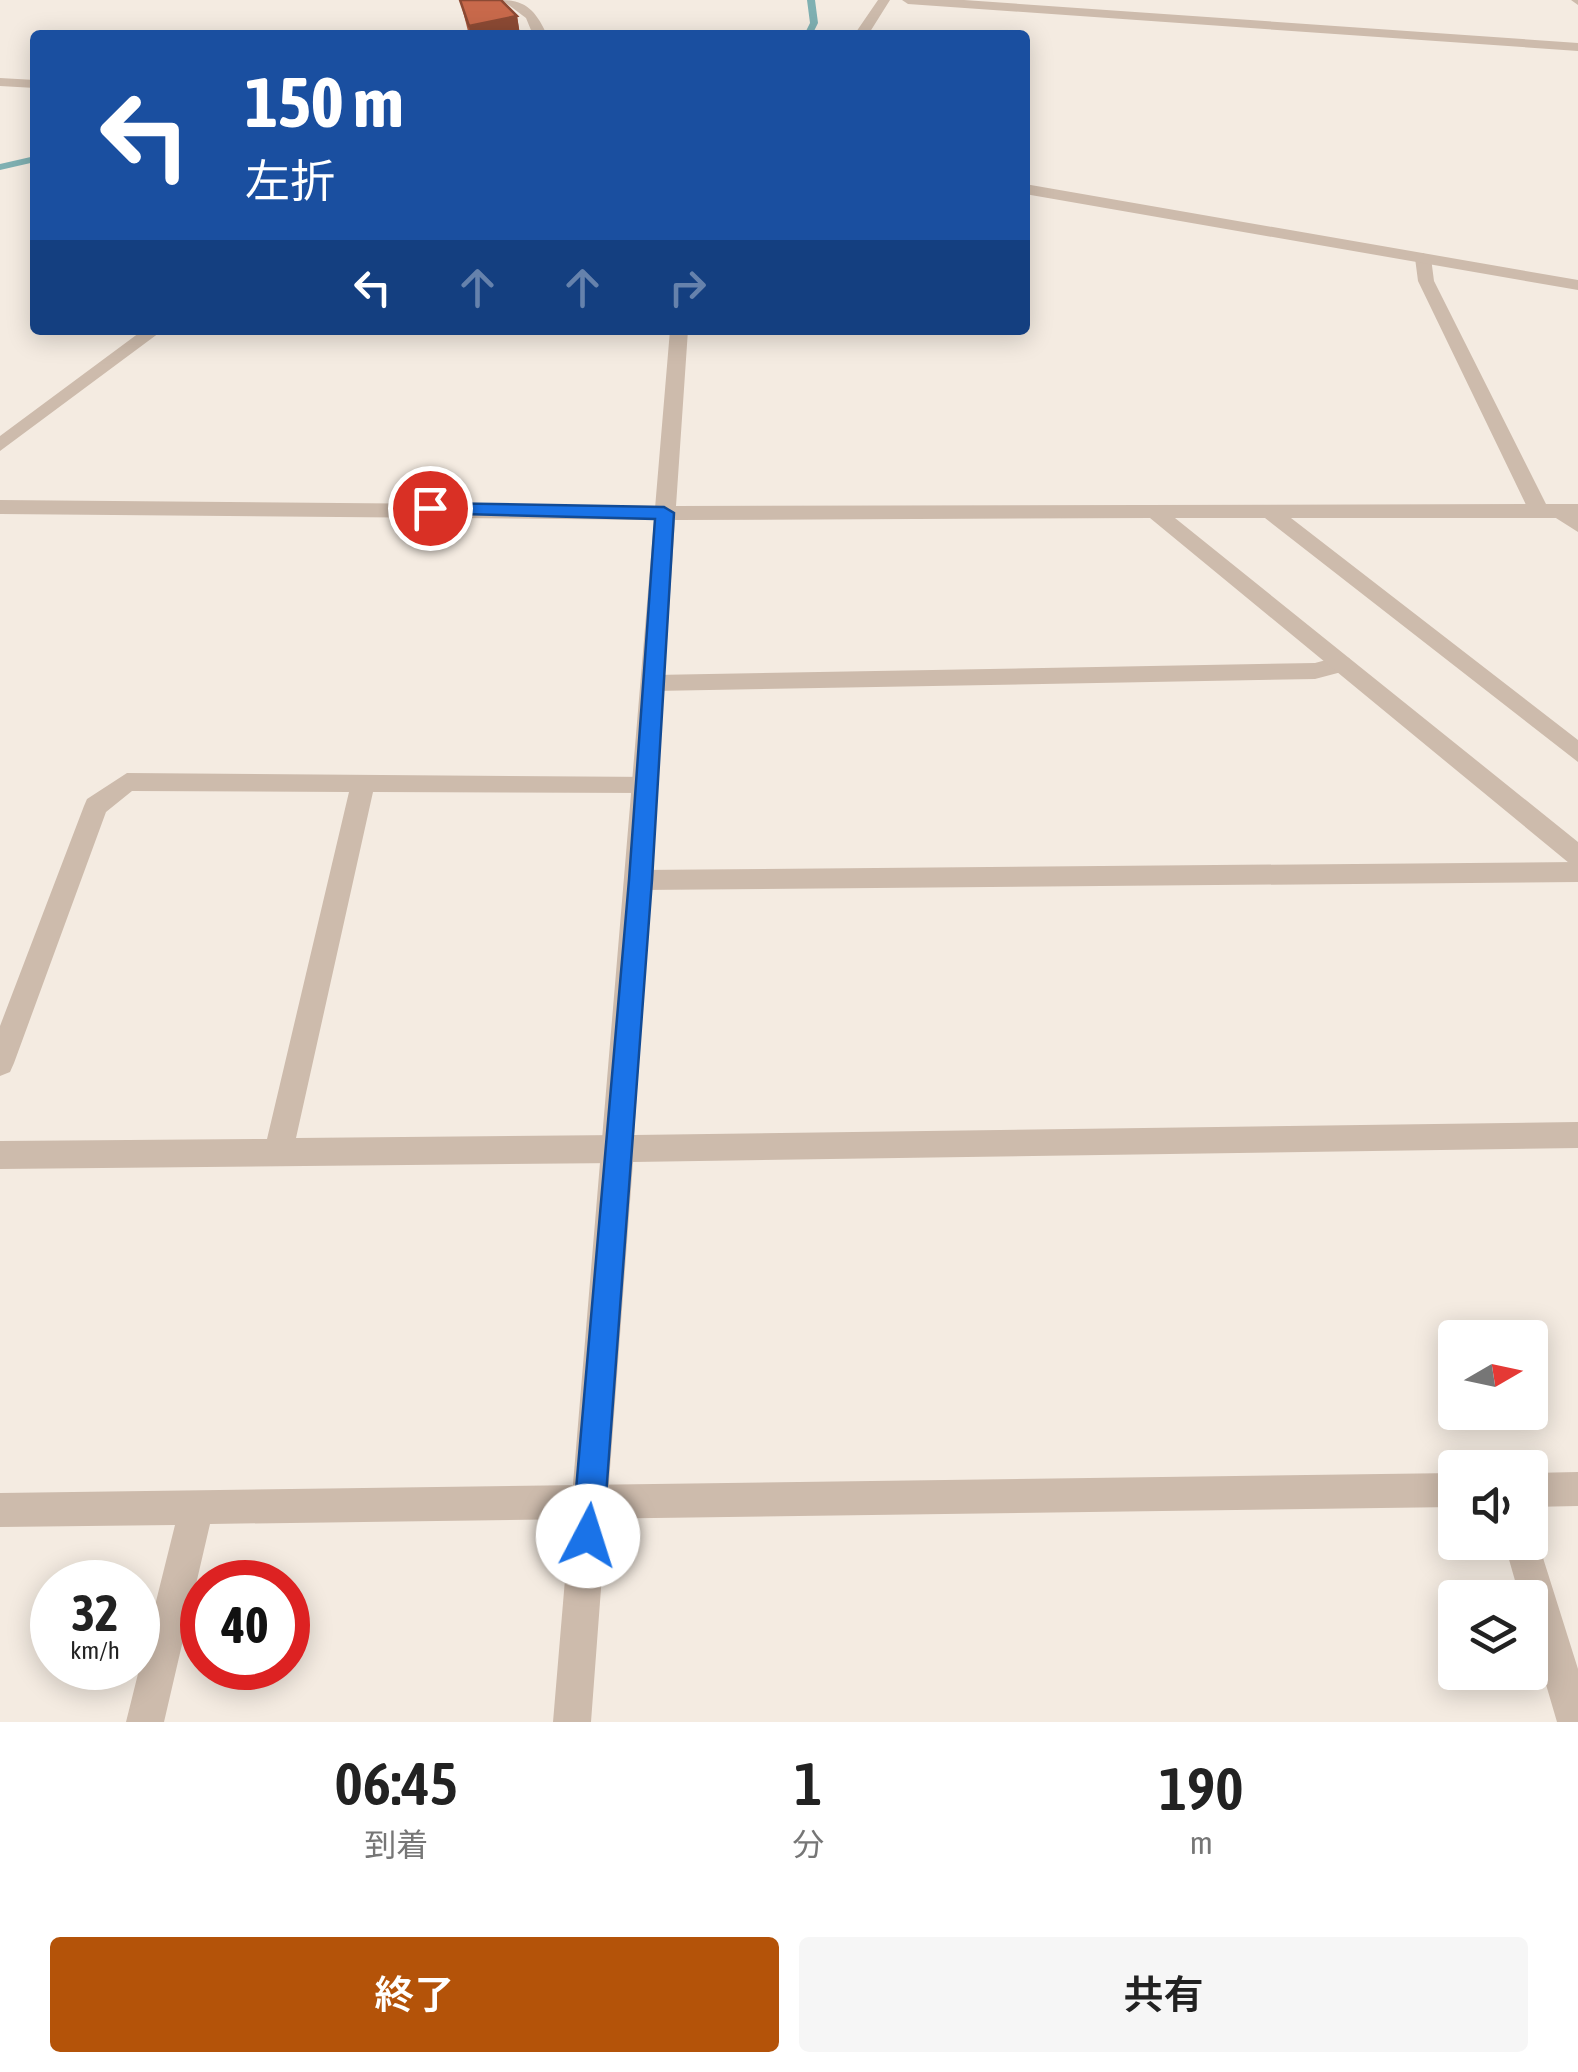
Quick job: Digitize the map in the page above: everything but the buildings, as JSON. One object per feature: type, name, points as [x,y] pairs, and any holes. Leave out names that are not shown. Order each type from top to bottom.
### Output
[{"type":"street","points":[[508,0],[532,16],[538,30]]},
{"type":"street","points":[[864,30],[884,0]]},
{"type":"street","points":[[908,0],[1578,47]]},
{"type":"street","points":[[0,82],[30,84]]},
{"type":"street","points":[[1030,190],[1578,285]]},
{"type":"street","points":[[1423,258],[1426,281],[1547,510],[1578,525]]},
{"type":"street","points":[[0,445],[147,335]]},
{"type":"street","points":[[572,1722],[648,784],[679,335]]},
{"type":"street","points":[[0,506],[664,513],[1578,511]]},
{"type":"street","points":[[1152,510],[1578,856]]},
{"type":"street","points":[[1271,513],[1578,752]]},
{"type":"street","points":[[654,683],[1316,671],[1340,664]]},
{"type":"street","points":[[0,1063],[96,806],[127,782],[648,784]]},
{"type":"street","points":[[279,1150],[363,782]]},
{"type":"street","points":[[640,880],[1578,872]]},
{"type":"street","points":[[0,1155],[1578,1135]]},
{"type":"street","points":[[1548,1490],[1578,1489]]},
{"type":"street","points":[[0,1510],[1438,1490]]},
{"type":"street","points":[[145,1722],[196,1510]]},
{"type":"street","points":[[1526,1560],[1576,1722]]},
{"type":"waterway","points":[[810,30],[814,23],[811,0]]},
{"type":"waterway","points":[[0,167],[30,160]]},
{"type":"route","points":[[430,508],[626,509],[664,513],[650,750],[588,1536]]}]
